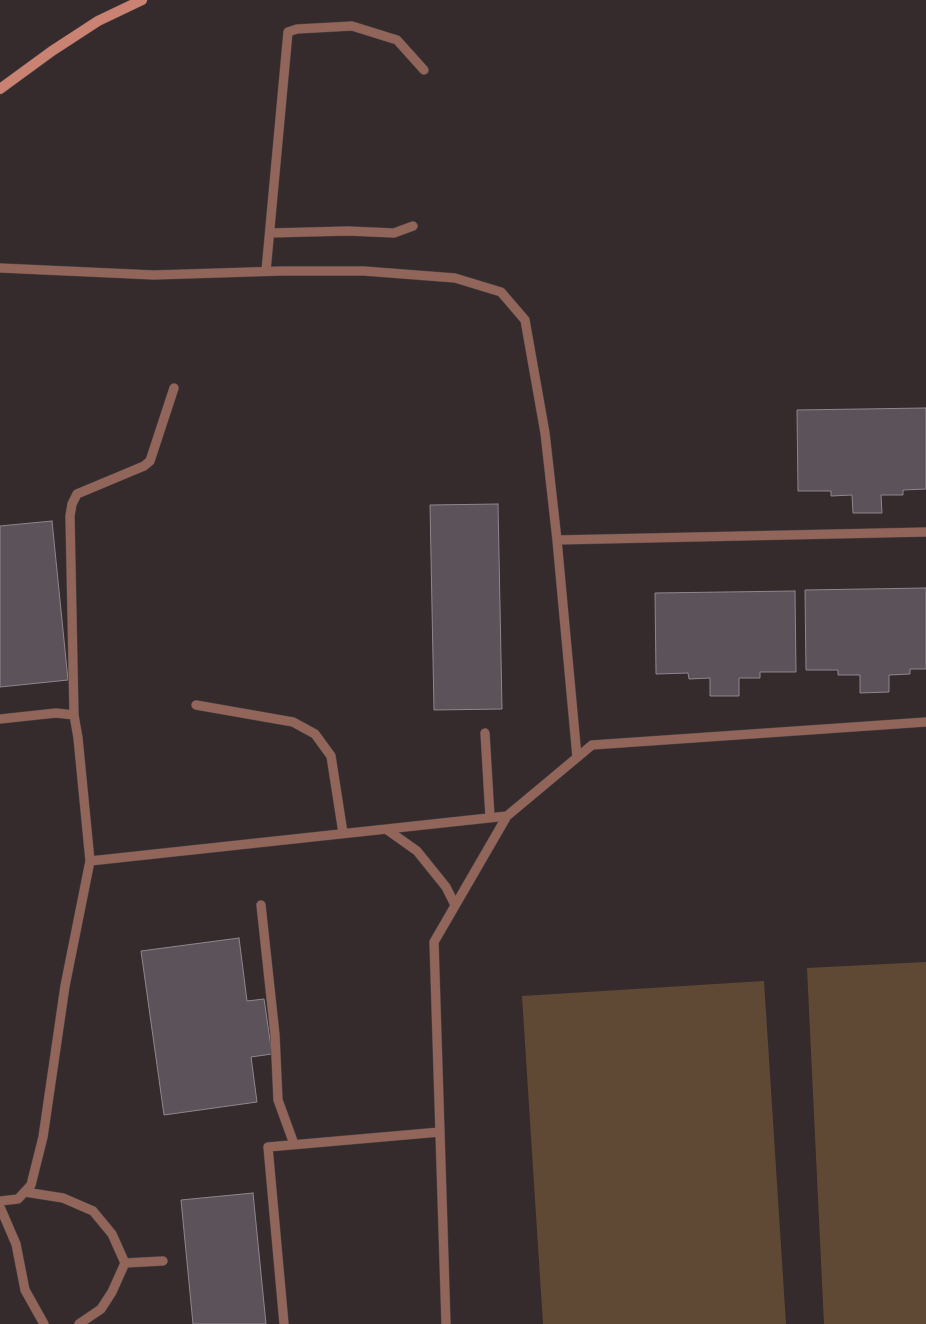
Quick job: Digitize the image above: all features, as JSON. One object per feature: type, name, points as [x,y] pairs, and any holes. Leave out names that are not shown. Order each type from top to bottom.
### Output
[{"type":"main road","points":[[0,89],[52,51],[98,21],[142,0]]},
{"type":"lane","points":[[266,272],[288,32],[298,29],[352,26],[397,40],[424,70]]},
{"type":"lane","points":[[270,233],[348,231],[394,233],[413,226]]},
{"type":"lane","points":[[0,268],[154,275],[364,271],[455,278],[501,292],[525,320],[545,433],[577,757]]},
{"type":"lane","points":[[0,1201],[18,1199],[32,1185],[43,1137],[65,986],[90,861],[74,715],[70,516],[72,504],[77,494],[144,466],[150,461],[174,388]]},
{"type":"lane","points":[[557,540],[926,532]]},
{"type":"lane","points":[[196,705],[293,722],[315,734],[331,756],[342,833]]},
{"type":"lane","points":[[0,719],[56,713],[74,715]]},
{"type":"lane","points":[[446,1324],[434,942],[507,816],[592,745],[926,722]]},
{"type":"lane","points":[[485,733],[490,817]]},
{"type":"lane","points":[[90,861],[507,816]]},
{"type":"lane","points":[[386,829],[417,851],[446,887],[455,905]]},
{"type":"lane","points":[[261,905],[275,1035],[278,1100],[294,1144]]},
{"type":"lane","points":[[284,1324],[268,1146],[440,1132]]},
{"type":"lane","points":[[25,1192],[63,1198],[92,1211],[112,1234],[125,1263],[112,1292],[100,1309],[80,1324]]},
{"type":"lane","points":[[0,1207],[16,1244],[25,1290],[44,1324]]},
{"type":"lane","points":[[125,1263],[163,1261]]},
{"type":"shaded area","points":[[926,962],[926,1324],[824,1324],[807,968]]},
{"type":"shaded area","points":[[764,981],[786,1324],[543,1324],[522,996]]},
{"type":"building","points":[[926,408],[926,489],[903,490],[903,495],[881,495],[882,513],[853,513],[852,495],[831,496],[831,491],[798,491],[797,410]]},
{"type":"building","points":[[498,504],[502,709],[434,710],[430,505]]},
{"type":"building","points":[[52,521],[68,680],[0,687],[0,526]]},
{"type":"building","points":[[926,588],[926,669],[910,669],[910,674],[889,675],[889,692],[860,693],[860,675],[838,675],[838,670],[806,670],[805,590]]},
{"type":"building","points":[[795,591],[796,672],[760,672],[760,678],[739,678],[739,696],[710,696],[710,678],[689,679],[688,673],[656,674],[655,593]]},
{"type":"building","points":[[239,938],[247,1001],[264,999],[272,1054],[251,1057],[257,1102],[164,1115],[141,951]]},
{"type":"building","points":[[253,1193],[266,1324],[193,1324],[181,1200]]}]
